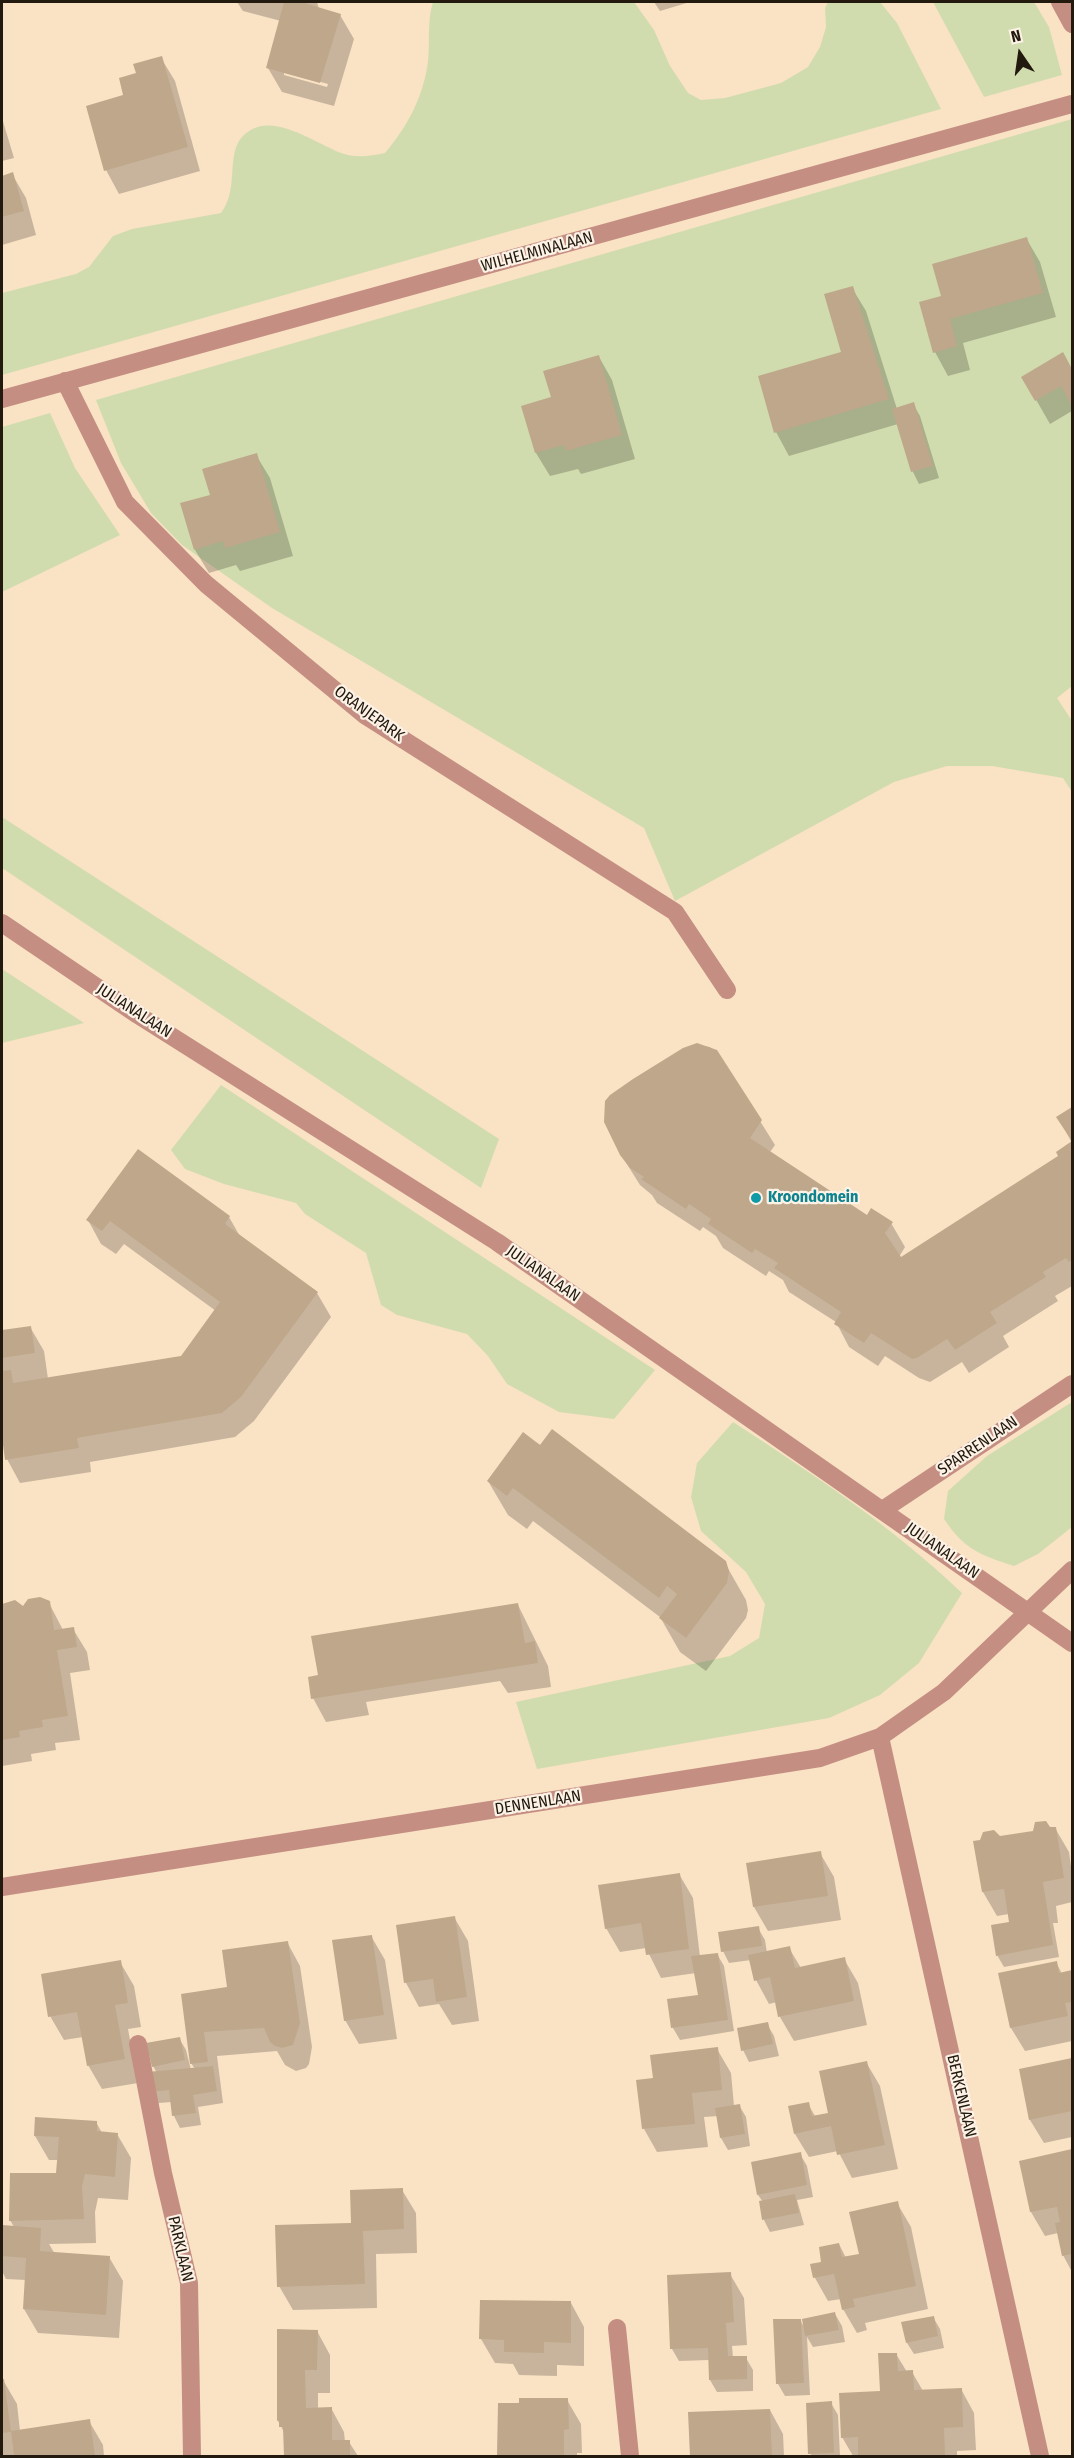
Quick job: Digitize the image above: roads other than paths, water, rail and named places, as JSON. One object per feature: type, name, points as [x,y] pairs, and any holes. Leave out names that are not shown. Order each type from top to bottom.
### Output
[{"type":"street","points":[[1060,2],[1072,24]]},
{"type":"street","name":"WILHELMINALAAN","points":[[2,399],[1072,104]]},
{"type":"street","name":"ORANJEPARK","points":[[65,381],[125,502],[206,584],[366,717],[675,912],[727,990]]},
{"type":"street","name":"JULIANALAAN","points":[[2,923],[138,1015],[497,1242],[884,1509],[1072,1643]]},
{"type":"street","name":"SPARRENLAAN","points":[[884,1509],[1072,1384]]},
{"type":"street","points":[[1028,1612],[1072,1570]]},
{"type":"street","name":"DENNENLAAN","points":[[2,1887],[820,1758],[880,1737],[944,1692],[1028,1612]]},
{"type":"street","name":"BERKENLAAN","points":[[880,1737],[1040,2457]]},
{"type":"street","name":"PARKLAAN","points":[[138,2044],[163,2173],[189,2283],[192,2457]]},
{"type":"street","points":[[617,2328],[630,2457]]},
{"type":"place","name":"Kroondomein","points":[[756,1198]]}]
